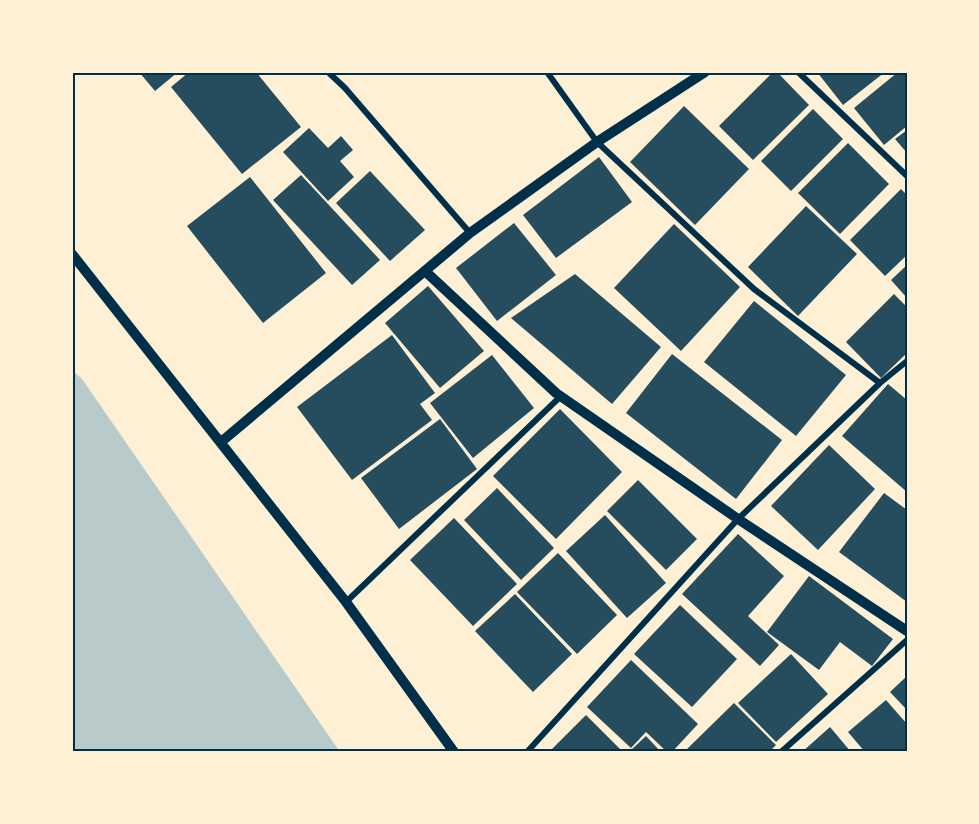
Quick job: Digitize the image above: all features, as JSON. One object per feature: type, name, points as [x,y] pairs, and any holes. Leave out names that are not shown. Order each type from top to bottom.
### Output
[{"type":"street","points":[[328,72],[345,88],[470,233]]},
{"type":"street","points":[[548,72],[597,142],[754,289],[880,383]]},
{"type":"street","points":[[221,442],[470,233],[597,142],[705,72]]},
{"type":"street","points":[[798,72],[907,176]]},
{"type":"street","points":[[72,254],[346,602],[454,752]]},
{"type":"street","points":[[425,271],[561,396],[738,519],[907,631]]},
{"type":"street","points":[[527,752],[738,519],[880,383],[907,361]]},
{"type":"street","points":[[346,602],[561,396]]},
{"type":"street","points":[[782,752],[907,640]]},
{"type":"shaded area","points":[[72,370],[82,379],[340,752],[72,752]]},
{"type":"building","points":[[139,72],[178,72],[155,91]]},
{"type":"building","points":[[189,72],[256,72],[301,127],[242,174],[171,87]]},
{"type":"building","points":[[773,72],[777,72],[809,105],[753,160],[719,126]]},
{"type":"building","points":[[817,72],[885,72],[843,105]]},
{"type":"building","points":[[898,72],[907,72],[907,126],[884,145],[854,108]]},
{"type":"building","points":[[684,106],[749,169],[695,225],[630,162]]},
{"type":"building","points":[[813,109],[843,139],[791,191],[761,161]]},
{"type":"building","points":[[309,128],[328,148],[341,136],[353,150],[340,161],[354,177],[328,201],[283,152]]},
{"type":"building","points":[[907,130],[907,153],[895,139]]},
{"type":"building","points":[[848,143],[889,184],[840,234],[798,193]]},
{"type":"building","points":[[599,157],[632,202],[556,258],[523,215]]},
{"type":"building","points":[[370,171],[425,230],[390,261],[336,203]]},
{"type":"building","points":[[301,175],[380,260],[352,285],[273,200]]},
{"type":"building","points":[[250,177],[326,273],[263,323],[187,226]]},
{"type":"building","points":[[901,189],[907,195],[907,255],[885,276],[850,240]]},
{"type":"building","points":[[806,206],[857,254],[798,316],[748,267]]},
{"type":"building","points":[[514,223],[556,275],[497,321],[456,268]]},
{"type":"building","points":[[674,224],[740,287],[681,351],[614,288]]},
{"type":"building","points":[[907,265],[907,298],[891,280]]},
{"type":"building","points":[[575,274],[661,347],[612,404],[511,318]]},
{"type":"building","points":[[428,286],[484,351],[440,388],[385,323]]},
{"type":"building","points":[[894,294],[907,307],[907,353],[881,378],[846,342]]},
{"type":"building","points":[[754,301],[846,375],[796,436],[704,362]]},
{"type":"building","points":[[392,335],[435,393],[420,404],[432,420],[352,480],[297,407]]},
{"type":"building","points":[[672,354],[782,440],[736,499],[626,413]]},
{"type":"building","points":[[492,355],[534,408],[473,458],[430,403]]},
{"type":"building","points":[[888,384],[907,400],[907,492],[842,436]]},
{"type":"building","points":[[560,409],[622,472],[556,539],[493,476]]},
{"type":"building","points":[[440,419],[477,469],[399,529],[361,478]]},
{"type":"building","points":[[829,445],[875,489],[818,550],[771,506]]},
{"type":"building","points":[[638,480],[697,539],[666,570],[607,511]]},
{"type":"building","points":[[497,488],[554,548],[521,580],[464,520]]},
{"type":"building","points":[[884,493],[907,510],[907,602],[839,552]]},
{"type":"building","points":[[605,515],[666,583],[627,618],[566,551]]},
{"type":"building","points":[[454,518],[517,584],[473,626],[410,560]]},
{"type":"building","points":[[738,534],[784,576],[748,616],[779,645],[760,666],[682,594]]},
{"type":"building","points":[[558,553],[617,615],[577,654],[517,592]]},
{"type":"building","points":[[809,576],[893,639],[872,666],[840,642],[819,670],[767,632]]},
{"type":"building","points":[[515,594],[572,654],[533,692],[475,631]]},
{"type":"building","points":[[680,605],[737,659],[692,707],[634,654]]},
{"type":"building","points":[[791,654],[828,694],[776,742],[738,703]]},
{"type":"building","points":[[631,660],[698,724],[672,752],[667,752],[646,732],[631,748],[587,707]]},
{"type":"building","points":[[907,676],[907,710],[890,692]]},
{"type":"building","points":[[886,700],[907,724],[907,752],[865,752],[848,732]]},
{"type":"building","points":[[734,703],[776,745],[769,752],[690,752],[687,749]]},
{"type":"building","points":[[586,715],[623,752],[549,752]]},
{"type":"building","points":[[830,727],[851,752],[802,752]]},
{"type":"building","points":[[646,736],[661,752],[629,752]]}]
